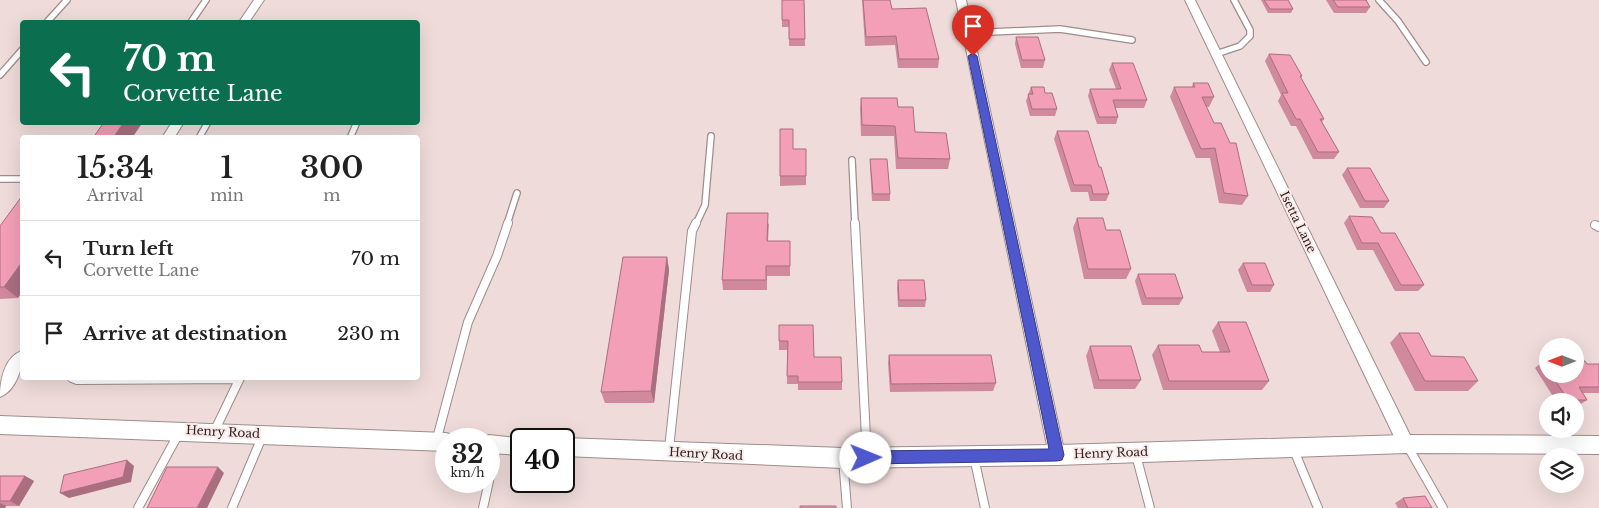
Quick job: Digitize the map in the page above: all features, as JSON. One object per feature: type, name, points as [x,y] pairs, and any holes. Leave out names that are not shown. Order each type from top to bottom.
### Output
[{"type":"street","points":[[245,20],[259,0]]},
{"type":"street","points":[[960,0],[1057,455]]},
{"type":"street","name":"Isetta Lane","points":[[1190,0],[1406,444]]},
{"type":"street","points":[[0,390],[20,360]]},
{"type":"street","name":"Henry Road","points":[[0,425],[180,430],[435,442]]},
{"type":"street","name":"Henry Road","points":[[575,448],[866,458],[1057,455],[1406,444],[1599,445]]},
{"type":"lane","points":[[49,20],[67,0]]},
{"type":"lane","points":[[192,20],[206,0]]},
{"type":"lane","points":[[1216,54],[1240,46],[1250,36],[1250,30],[1234,0]]},
{"type":"lane","points":[[1379,0],[1398,21],[1426,62]]},
{"type":"lane","points":[[968,32],[1060,29],[1132,40]]},
{"type":"lane","points":[[0,74],[20,52]]},
{"type":"lane","points":[[669,452],[692,231],[705,205],[712,136]]},
{"type":"lane","points":[[852,160],[866,458]]},
{"type":"lane","points":[[0,179],[20,178]]},
{"type":"lane","points":[[444,428],[468,322],[497,256],[516,193]]},
{"type":"lane","points":[[214,432],[239,380]]},
{"type":"lane","points":[[138,508],[180,430]]},
{"type":"lane","points":[[232,508],[263,434]]},
{"type":"lane","points":[[1406,444],[1443,508]]},
{"type":"lane","points":[[1293,448],[1318,508]]},
{"type":"lane","points":[[1135,452],[1150,508]]},
{"type":"lane","points":[[974,456],[985,508]]},
{"type":"lane","points":[[843,458],[846,508]]},
{"type":"lane","points":[[483,508],[485,493]]},
{"type":"building","points":[[782,0],[804,0],[805,39],[789,39],[789,20],[782,20]]},
{"type":"building","points":[[863,0],[890,0],[892,9],[926,8],[939,59],[899,59],[896,36],[866,37]]},
{"type":"building","points":[[1264,0],[1288,0],[1293,9],[1270,9]]},
{"type":"building","points":[[1333,0],[1366,0],[1370,7],[1338,7]]},
{"type":"building","points":[[1016,37],[1038,37],[1045,60],[1022,60]]},
{"type":"building","points":[[1269,54],[1290,55],[1324,119],[1320,119],[1339,152],[1318,152],[1300,119],[1296,119],[1282,93],[1288,93]]},
{"type":"building","points":[[1112,63],[1133,63],[1147,100],[1113,100],[1118,117],[1099,117],[1090,89],[1121,89]]},
{"type":"building","points":[[1193,83],[1208,83],[1214,97],[1202,97],[1214,123],[1221,123],[1230,143],[1236,143],[1248,196],[1224,193],[1215,148],[1201,149],[1174,87],[1195,87]]},
{"type":"building","points":[[1031,87],[1044,87],[1045,93],[1052,93],[1057,109],[1032,109],[1028,94],[1033,94]]},
{"type":"building","points":[[861,98],[897,98],[898,107],[913,107],[915,132],[946,133],[950,159],[898,158],[895,126],[862,125]]},
{"type":"building","points":[[102,125],[122,125],[115,135],[95,135]]},
{"type":"building","points":[[780,129],[793,129],[793,149],[806,149],[806,176],[780,176]]},
{"type":"building","points":[[1057,131],[1088,131],[1109,194],[1093,194],[1091,185],[1074,185]]},
{"type":"building","points":[[870,159],[887,159],[890,194],[873,194]]},
{"type":"building","points":[[1347,168],[1370,168],[1389,201],[1365,201]]},
{"type":"building","points":[[20,199],[20,265],[4,287],[0,287],[0,226]]},
{"type":"building","points":[[727,213],[768,213],[767,241],[790,241],[790,266],[766,266],[766,280],[722,280]]},
{"type":"building","points":[[1349,216],[1372,217],[1381,233],[1395,233],[1424,285],[1401,285],[1378,243],[1362,243]]},
{"type":"building","points":[[1077,218],[1103,218],[1106,230],[1120,230],[1131,269],[1088,269]]},
{"type":"building","points":[[623,257],[667,257],[651,391],[601,392]]},
{"type":"building","points":[[1243,263],[1265,263],[1274,285],[1252,285]]},
{"type":"building","points":[[1138,274],[1175,274],[1183,298],[1146,298]]},
{"type":"building","points":[[898,280],[924,280],[926,300],[899,300]]},
{"type":"building","points":[[1218,322],[1246,322],[1269,381],[1169,381],[1158,345],[1199,345],[1202,352],[1230,352]]},
{"type":"building","points":[[779,325],[813,325],[814,357],[841,357],[842,382],[798,382],[798,376],[787,376],[788,341],[779,341]]},
{"type":"building","points":[[1399,333],[1419,333],[1431,356],[1464,357],[1478,381],[1425,381]]},
{"type":"building","points":[[1090,346],[1131,346],[1141,380],[1099,380]]},
{"type":"building","points":[[889,355],[991,355],[996,383],[891,384]]},
{"type":"building","points":[[1584,361],[1587,364],[1599,364],[1599,387],[1579,387],[1583,393],[1563,393],[1557,383],[1584,383]]},
{"type":"building","points":[[127,460],[123,477],[60,493],[64,475]]},
{"type":"building","points":[[167,467],[218,467],[197,508],[147,508]]},
{"type":"building","points":[[0,476],[25,476],[10,501],[0,501]]},
{"type":"building","points":[[1425,496],[1432,508],[1408,508],[1403,498]]},
{"type":"building","points":[[800,506],[836,506],[836,508],[800,508]]},
{"type":"route","points":[[866,458],[1057,455],[973,56]]}]
